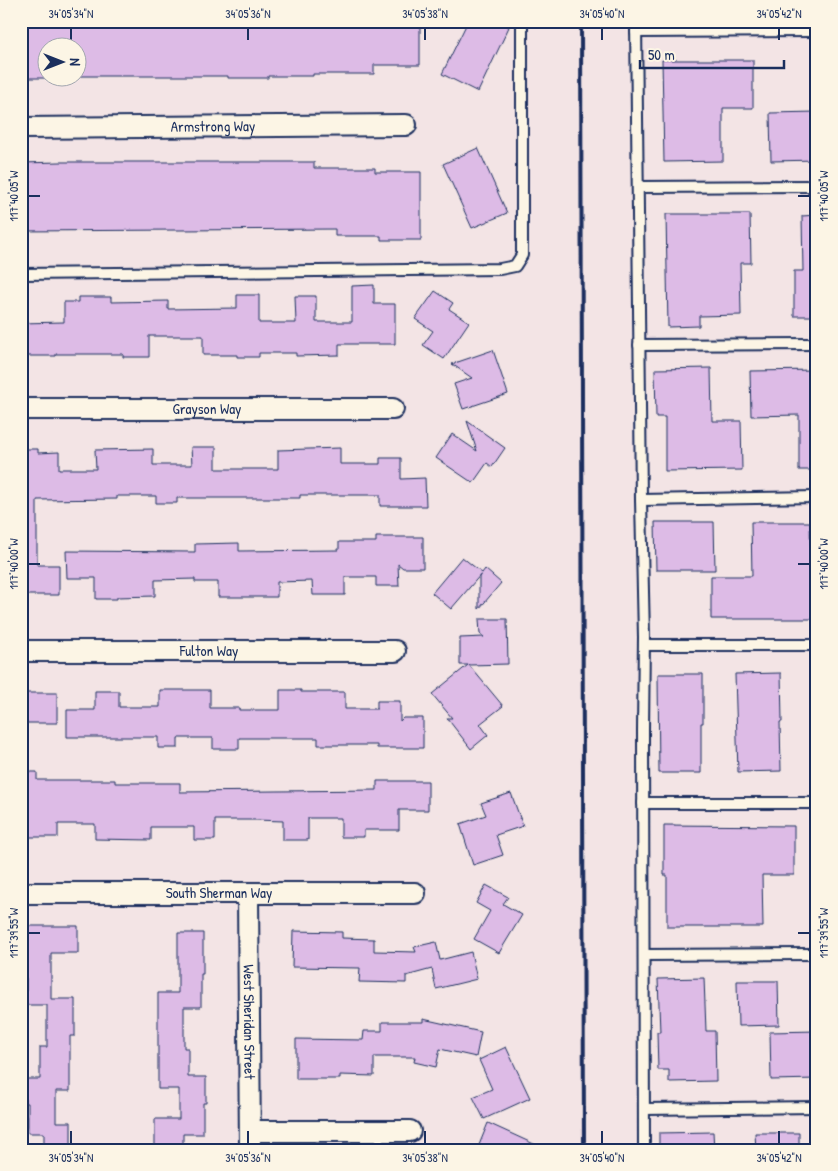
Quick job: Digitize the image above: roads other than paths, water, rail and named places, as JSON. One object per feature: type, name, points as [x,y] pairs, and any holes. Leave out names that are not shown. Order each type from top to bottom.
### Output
[{"type":"street","name":"Armstrong Way","points":[[21,128],[406,125]]},
{"type":"street","name":"Grayson Way","points":[[21,409],[393,409]]},
{"type":"street","name":"Fulton Way","points":[[21,651],[395,651]]},
{"type":"street","name":"South Sherman Way","points":[[21,893],[415,893]]},
{"type":"street","name":"West Sheridan Street","points":[[248,893],[250,1140]]},
{"type":"street","points":[[250,1140],[410,1130]]},
{"type":"lane","points":[[21,274],[500,269],[515,266],[522,255],[522,21]]},
{"type":"lane","points":[[636,21],[644,645],[644,1150]]},
{"type":"lane","points":[[636,32],[817,31]]},
{"type":"lane","points":[[638,187],[817,186]]},
{"type":"lane","points":[[639,345],[817,344]]},
{"type":"lane","points":[[641,500],[817,497]]},
{"type":"lane","points":[[644,645],[817,645]]},
{"type":"lane","points":[[643,804],[817,803]]},
{"type":"lane","points":[[644,955],[817,954]]},
{"type":"lane","points":[[644,1108],[817,1107]]},
{"type":"railway","points":[[581,21],[584,1150]]}]
